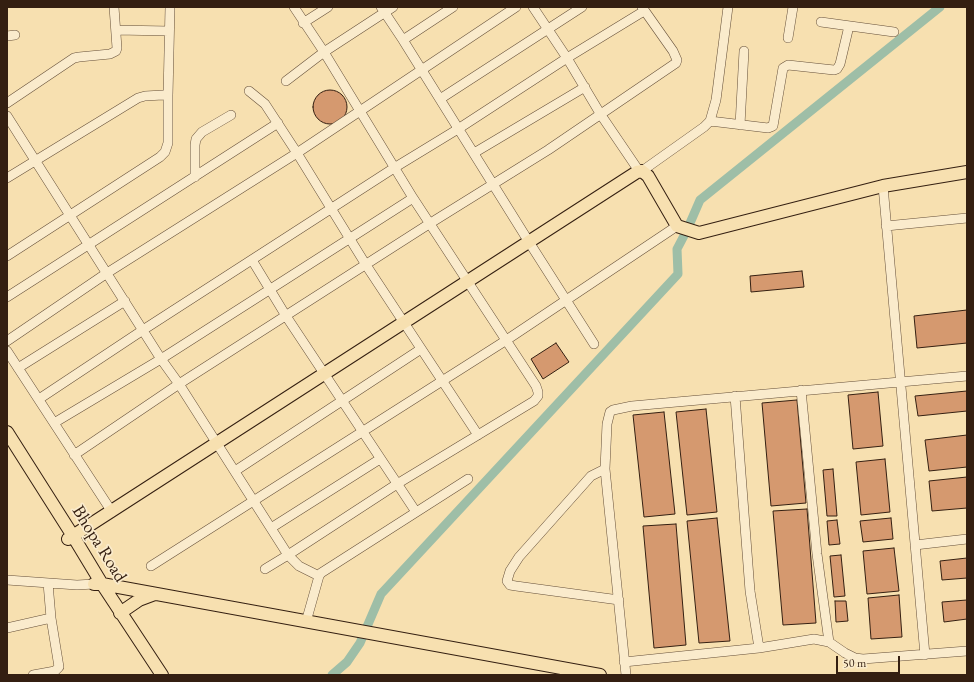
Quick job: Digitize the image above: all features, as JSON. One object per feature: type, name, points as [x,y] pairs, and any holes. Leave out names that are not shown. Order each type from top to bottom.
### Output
[{"type":"main road","points":[[71,538],[641,171],[648,176],[677,226],[699,233],[883,186],[967,172]]},
{"type":"main road","name":"Bhopa Road","points":[[7,432],[154,675]]},
{"type":"main road","name":"Bhopa Road","points":[[7,447],[71,538]]},
{"type":"main road","points":[[98,584],[600,675]]},
{"type":"main road","name":"Bhopa Road","points":[[98,584],[120,612],[162,675]]},
{"type":"main road","points":[[120,612],[139,600],[156,594]]},
{"type":"street","points":[[7,103],[74,58],[114,53],[117,48],[114,7]]},
{"type":"street","points":[[7,256],[70,214],[140,171],[165,152],[168,143],[170,7]]},
{"type":"street","points":[[265,569],[397,484],[534,401],[538,396],[536,386],[429,224],[324,52],[303,23],[294,7]]},
{"type":"street","points":[[303,23],[328,7]]},
{"type":"street","points":[[286,81],[382,10],[393,7]]},
{"type":"street","points":[[403,40],[453,7]]},
{"type":"street","points":[[7,341],[107,273],[298,153],[516,7]]},
{"type":"street","points":[[533,7],[567,58],[601,115],[641,171],[704,127],[710,121],[716,100],[728,7]]},
{"type":"street","points":[[440,99],[582,7]]},
{"type":"street","points":[[788,38],[793,7]]},
{"type":"street","points":[[39,399],[143,330],[643,9],[673,51],[677,62],[676,64],[601,115],[179,384],[74,455]]},
{"type":"street","points":[[382,10],[403,40],[594,344]]},
{"type":"street","points":[[821,22],[894,32]]},
{"type":"street","points":[[710,121],[768,128],[774,126],[782,70],[786,66],[796,65],[834,70],[837,69],[840,64],[849,26]]},
{"type":"street","points":[[116,30],[169,30]]},
{"type":"street","points":[[740,124],[744,51]]},
{"type":"street","points":[[474,153],[585,87]]},
{"type":"street","points":[[249,91],[266,104],[278,122],[366,265],[478,435]]},
{"type":"street","points":[[7,178],[138,98],[145,96],[168,96]]},
{"type":"street","points":[[195,177],[196,139],[202,132],[231,115]]},
{"type":"street","points":[[7,116],[161,359],[179,384],[288,555],[299,566],[319,576]]},
{"type":"street","points":[[7,297],[278,122]]},
{"type":"street","points":[[883,186],[925,655]]},
{"type":"street","points":[[54,423],[161,359],[413,198]]},
{"type":"street","points":[[886,226],[967,218]]},
{"type":"street","points":[[151,566],[505,341],[677,226]]},
{"type":"street","points":[[252,260],[341,401],[416,512]]},
{"type":"street","points":[[18,368],[125,301]]},
{"type":"street","points":[[234,471],[421,349]]},
{"type":"street","points":[[7,351],[112,512]]},
{"type":"street","points":[[626,675],[605,470],[607,424],[609,415],[613,410],[632,406],[735,396],[900,383],[967,376]]},
{"type":"street","points":[[801,390],[817,554],[828,642]]},
{"type":"street","points":[[735,396],[750,591],[759,648]]},
{"type":"street","points":[[271,528],[380,459]]},
{"type":"street","points":[[605,470],[591,476],[519,557],[510,571],[507,580],[510,585],[619,600]]},
{"type":"street","points":[[306,622],[319,576],[325,570],[468,479]]},
{"type":"street","points":[[915,545],[967,539]]},
{"type":"street","points":[[7,580],[77,585],[98,584]]},
{"type":"street","points":[[33,675],[55,671],[59,668],[51,618],[48,583]]},
{"type":"street","points":[[7,628],[51,618]]},
{"type":"street","points":[[624,662],[759,648],[814,639],[828,642],[855,658],[863,659],[967,651]]},
{"type":"building","points":[[327,90],[333,90],[342,95],[346,101],[346,113],[342,119],[333,124],[327,124],[318,119],[313,110],[313,104],[318,95]]},
{"type":"building","points":[[802,271],[804,287],[751,292],[750,276]]},
{"type":"building","points":[[967,310],[967,343],[917,348],[914,316]]},
{"type":"building","points":[[556,343],[569,362],[543,379],[531,359]]},
{"type":"building","points":[[967,391],[967,411],[918,416],[915,396]]},
{"type":"building","points":[[878,392],[883,446],[853,449],[848,395]]},
{"type":"building","points":[[797,400],[806,503],[771,506],[762,403]]},
{"type":"building","points":[[706,409],[717,512],[687,515],[676,412]]},
{"type":"building","points":[[664,412],[675,514],[644,517],[633,415]]},
{"type":"building","points":[[967,435],[967,467],[929,471],[925,440]]},
{"type":"building","points":[[885,459],[890,512],[861,515],[856,462]]},
{"type":"building","points":[[833,469],[837,516],[827,516],[823,470]]},
{"type":"building","points":[[967,477],[967,508],[932,511],[929,481]]},
{"type":"building","points":[[807,509],[816,623],[783,625],[773,511]]},
{"type":"building","points":[[717,518],[730,641],[699,643],[687,521]]},
{"type":"building","points":[[891,518],[893,539],[863,542],[860,521]]},
{"type":"building","points":[[837,520],[840,544],[829,545],[827,521]]},
{"type":"building","points":[[676,524],[686,645],[654,648],[643,526]]},
{"type":"building","points":[[894,548],[899,591],[867,594],[863,551]]},
{"type":"building","points":[[841,555],[845,596],[834,597],[830,556]]},
{"type":"building","points":[[967,558],[967,578],[942,580],[940,561]]},
{"type":"building","points":[[899,595],[902,637],[871,639],[868,598]]},
{"type":"building","points":[[967,600],[967,619],[944,622],[942,602]]},
{"type":"building","points":[[835,601],[846,601],[848,621],[836,622]]},
{"type":"waterway","points":[[332,675],[347,662],[360,643],[381,594],[678,274],[677,249],[700,200],[940,7]]}]
